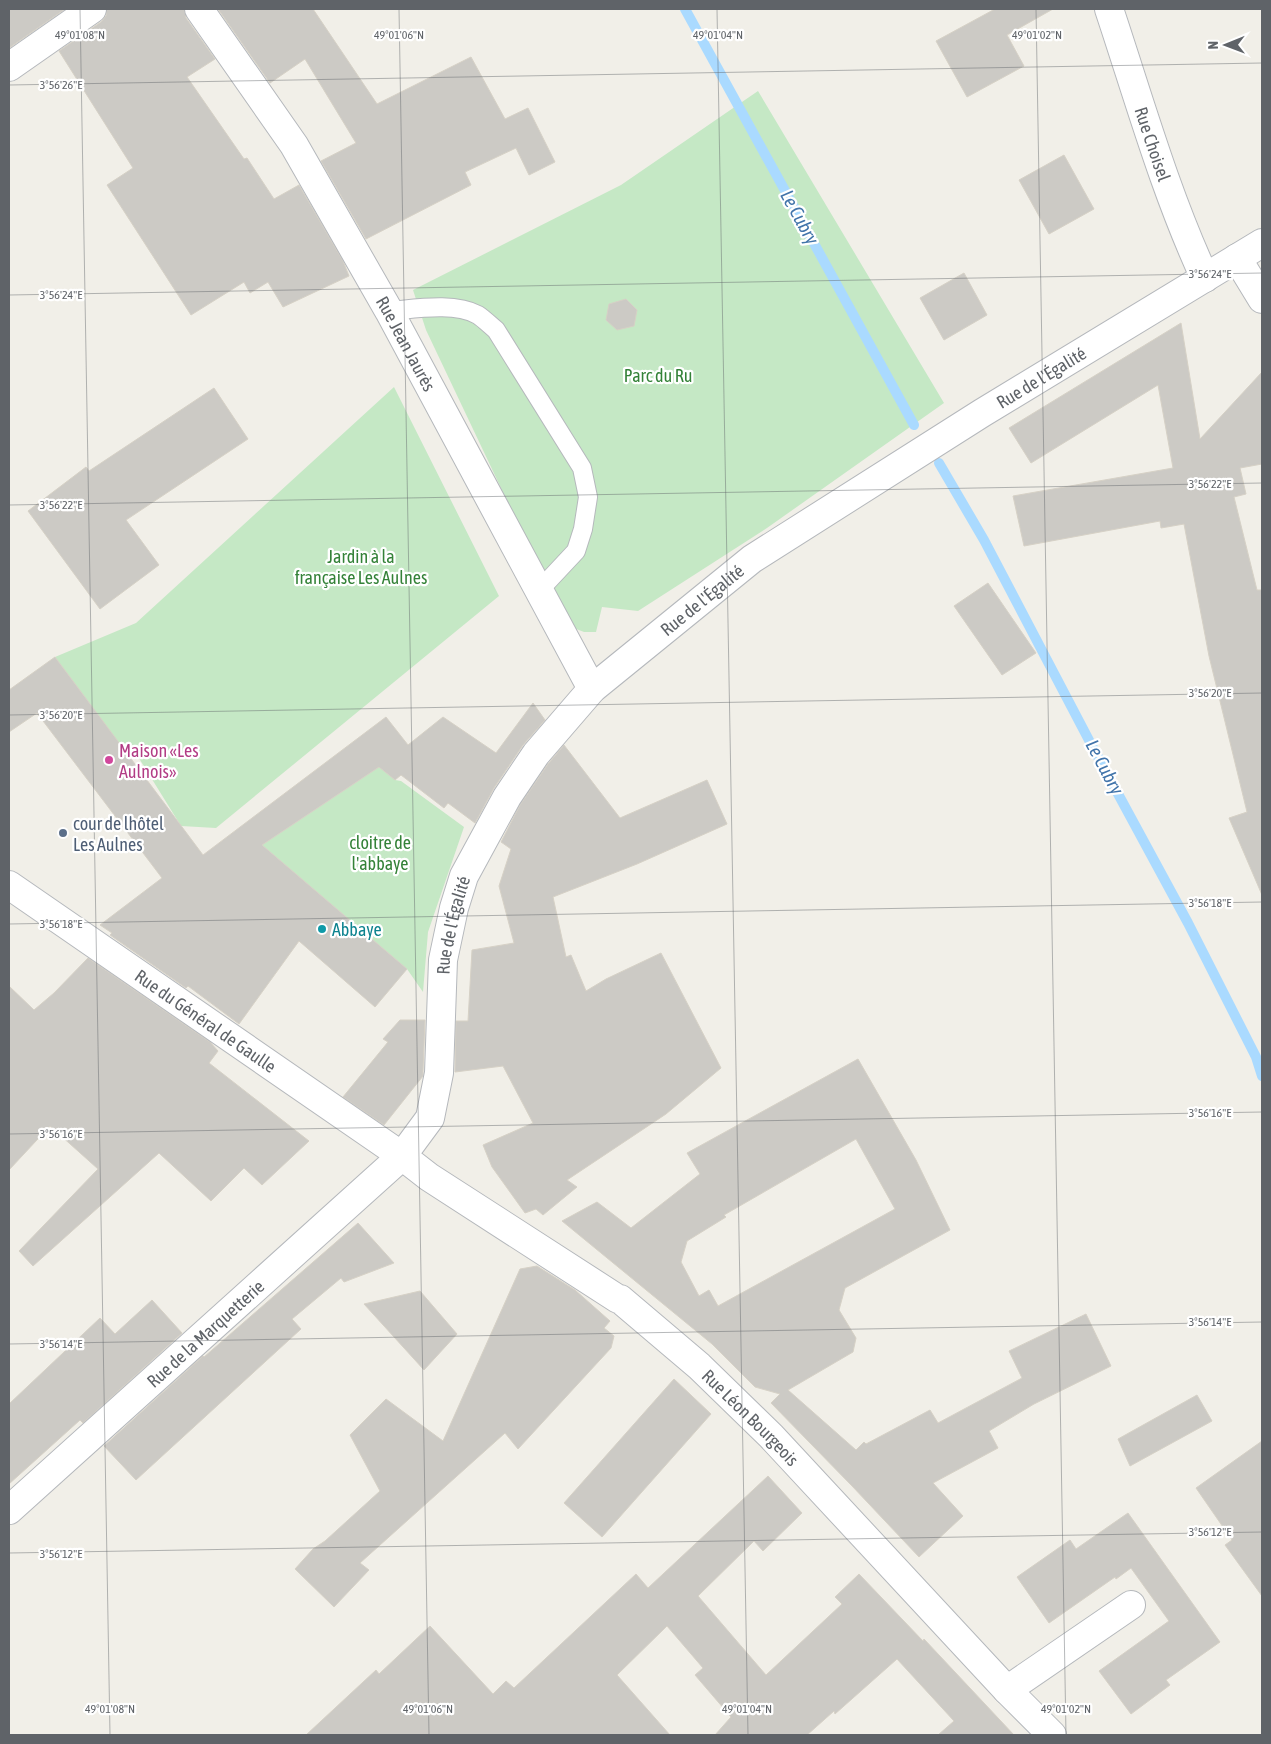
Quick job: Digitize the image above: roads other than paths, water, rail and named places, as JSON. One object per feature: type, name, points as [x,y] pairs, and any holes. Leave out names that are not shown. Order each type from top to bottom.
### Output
[{"type":"street","points":[[9,67],[92,9]]},
{"type":"street","name":"Rue Jean Jaurès","points":[[199,9],[294,145],[388,312],[592,689]]},
{"type":"street","name":"Rue Choisel","points":[[1109,9],[1161,166],[1205,278]]},
{"type":"street","name":"Rue de l'Égalité","points":[[402,1156],[430,1118],[439,1073],[443,960],[454,908],[464,876],[507,797],[536,754],[592,689],[752,559],[982,413],[1262,243]]},
{"type":"street","points":[[1237,258],[1262,299]]},
{"type":"street","name":"Rue du Général de Gaulle","points":[[9,885],[402,1156]]},
{"type":"street","name":"Rue de la Marquetterie","points":[[9,1510],[402,1156]]},
{"type":"street","name":"Rue Léon Bourgeois","points":[[402,1156],[429,1177],[620,1299],[698,1366],[771,1436],[1045,1733]]},
{"type":"street","points":[[1007,1690],[1131,1605]]},
{"type":"lane","points":[[388,312],[421,308],[453,308],[477,315],[496,330],[582,468],[588,497],[584,529],[576,550],[546,582],[537,587]]},
{"type":"waterway","name":"Le Cubry","points":[[685,9],[914,425]]},
{"type":"waterway","name":"Le Cubry","points":[[939,463],[984,540],[1188,923],[1256,1057],[1262,1076]]},
{"type":"place","name":"Maison «Les Aulnois»","points":[[109,760]]},
{"type":"place","name":"cour de lhôtel Les Aulnes","points":[[63,833]]},
{"type":"place","name":"Abbaye","points":[[322,929]]},
{"type":"park label","name":"Parc du Ru","points":[[658,375]]},
{"type":"park label","name":"Jardin à la française Les Aulnes","points":[[361,566]]},
{"type":"park label","name":"cloitre de l'abbaye","points":[[380,852]]}]
